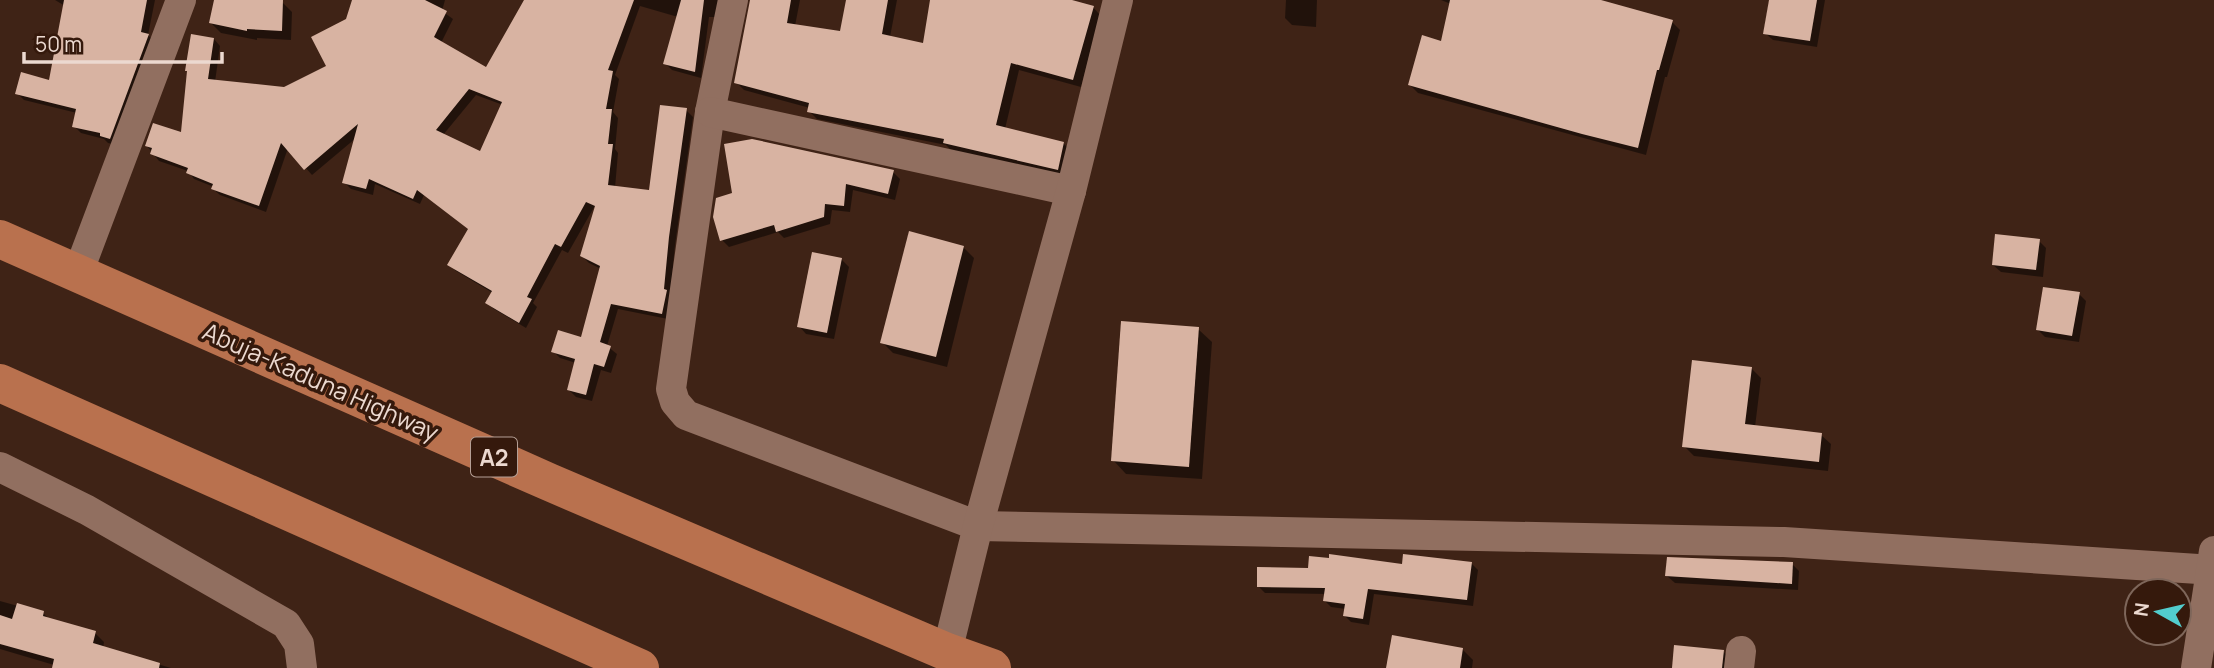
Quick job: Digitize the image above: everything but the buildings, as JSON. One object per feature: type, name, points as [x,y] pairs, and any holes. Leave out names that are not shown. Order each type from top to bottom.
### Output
[{"type":"highway","name":"Abuja-Kaduna Highway","points":[[0,239],[562,487],[947,652],[992,668]]},
{"type":"highway","points":[[0,383],[640,668]]},
{"type":"street","points":[[78,273],[181,0]]},
{"type":"street","points":[[733,0],[710,113],[671,389],[675,402],[686,415],[978,526],[1784,542],[2213,563],[2196,668]]},
{"type":"street","points":[[947,652],[978,526],[1071,191],[1118,0]]},
{"type":"street","points":[[710,113],[1071,191]]},
{"type":"street","points":[[0,467],[87,510],[286,624],[299,644],[302,668]]}]
